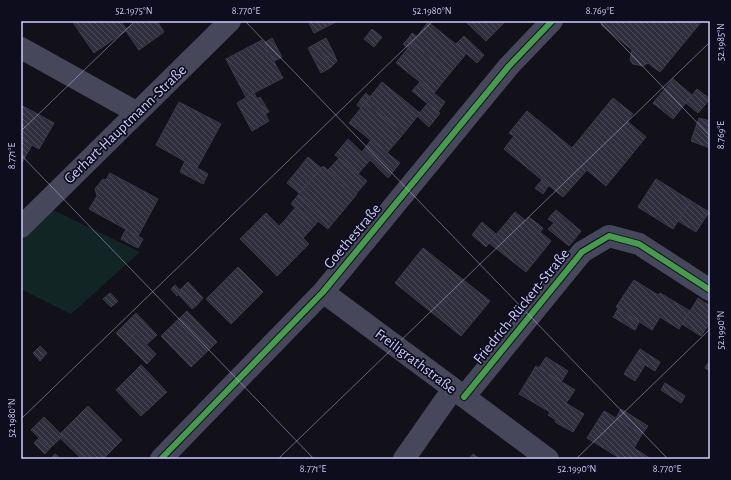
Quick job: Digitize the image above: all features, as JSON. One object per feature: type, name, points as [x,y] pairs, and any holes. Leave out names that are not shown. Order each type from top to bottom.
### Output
[{"type":"street","name":"Gerhart-Hauptmann-Straße","points":[[21,227],[230,21]]},
{"type":"street","name":"Goethestraße","points":[[162,459],[323,292],[509,66],[552,21]]},
{"type":"street","points":[[21,48],[136,112]]},
{"type":"street","name":"Friedrich-Rückert-Straße","points":[[404,459],[458,393],[582,252],[609,236],[639,244],[710,290]]},
{"type":"street","name":"Freiligrathstraße","points":[[323,292],[548,459]]},
{"type":"green space","points":[[53,210],[140,252],[71,314],[21,289],[21,241]]},
{"type":"building","points":[[72,21],[121,21],[127,30],[94,53]]},
{"type":"building","points":[[138,21],[157,21],[164,32],[139,50],[126,31],[126,29]]},
{"type":"building","points":[[308,21],[338,21],[314,33]]},
{"type":"building","points":[[465,21],[506,21],[486,41]]},
{"type":"building","points":[[604,21],[689,21],[697,27],[660,72],[648,63],[643,66],[633,64],[630,60],[632,50],[601,25]]},
{"type":"building","points":[[689,21],[702,21],[697,27]]},
{"type":"building","points":[[428,22],[467,53],[450,73],[412,43]]},
{"type":"building","points":[[372,29],[382,37],[374,47],[364,39]]},
{"type":"building","points":[[412,33],[417,37],[412,43],[408,39]]},
{"type":"building","points":[[464,36],[484,55],[477,63],[456,44]]},
{"type":"building","points":[[272,38],[282,57],[274,61],[264,43]]},
{"type":"building","points":[[326,38],[334,54],[325,58],[317,43]]},
{"type":"building","points":[[408,39],[412,43],[408,48],[403,44]]},
{"type":"building","points":[[262,40],[283,78],[246,97],[226,59]]},
{"type":"building","points":[[317,43],[330,68],[321,73],[308,48]]},
{"type":"building","points":[[412,43],[450,73],[434,93],[396,63]]},
{"type":"building","points":[[334,54],[337,61],[330,68],[325,58]]},
{"type":"building","points":[[673,79],[692,95],[673,119],[653,103]]},
{"type":"building","points":[[382,82],[420,113],[404,133],[365,103]]},
{"type":"building","points":[[420,82],[445,102],[438,112],[412,91]]},
{"type":"building","points":[[697,89],[710,99],[698,113],[686,103]]},
{"type":"building","points":[[254,93],[269,121],[252,131],[237,103]]},
{"type":"building","points":[[366,93],[370,97],[365,103],[361,99]]},
{"type":"building","points":[[260,97],[269,112],[265,114],[257,99]]},
{"type":"building","points":[[613,98],[633,114],[627,121],[646,137],[606,186],[587,170],[563,197],[504,149],[514,136],[509,133],[527,111],[572,148]]},
{"type":"building","points":[[361,99],[365,103],[361,108],[357,105]]},
{"type":"building","points":[[179,102],[221,124],[197,168],[156,145]]},
{"type":"building","points":[[365,103],[404,133],[387,153],[349,123]]},
{"type":"building","points":[[428,103],[440,113],[429,127],[417,116]]},
{"type":"building","points":[[21,105],[54,123],[39,149],[21,139]]},
{"type":"building","points":[[699,118],[710,121],[710,148],[691,141]]},
{"type":"building","points":[[21,139],[32,145],[21,164]]},
{"type":"building","points":[[348,139],[370,160],[358,174],[335,155]]},
{"type":"building","points":[[371,140],[400,163],[388,178],[362,152]]},
{"type":"building","points":[[308,157],[321,168],[299,193],[287,183]]},
{"type":"building","points":[[339,158],[367,181],[356,194],[328,170]]},
{"type":"building","points":[[185,161],[208,174],[203,184],[180,172]]},
{"type":"building","points":[[323,166],[357,194],[332,224],[298,195]]},
{"type":"building","points":[[110,173],[158,199],[138,236],[89,209],[97,196],[95,189],[103,179],[106,180]]},
{"type":"building","points":[[656,179],[691,201],[673,229],[638,207]]},
{"type":"building","points":[[542,180],[549,185],[543,194],[535,188]]},
{"type":"building","points":[[298,195],[332,224],[328,229],[318,221],[315,225],[291,204]]},
{"type":"building","points":[[691,201],[709,212],[696,232],[678,221]]},
{"type":"building","points":[[295,208],[315,225],[303,238],[285,220]]},
{"type":"building","points":[[556,210],[581,231],[569,246],[548,229],[554,223],[548,219]]},
{"type":"building","points":[[515,212],[526,221],[529,217],[543,228],[540,232],[551,241],[526,272],[489,243]]},
{"type":"building","points":[[266,213],[279,226],[285,220],[309,244],[277,276],[240,239]]},
{"type":"building","points":[[482,222],[496,234],[486,247],[472,235]]},
{"type":"building","points":[[126,229],[143,239],[138,248],[121,239]]},
{"type":"building","points":[[423,248],[490,301],[461,336],[395,283]]},
{"type":"building","points":[[238,267],[263,292],[231,324],[206,299]]},
{"type":"building","points":[[634,280],[658,295],[660,293],[690,311],[679,329],[660,317],[652,330],[616,307]]},
{"type":"building","points":[[188,282],[203,298],[196,306],[180,290]]},
{"type":"building","points":[[175,285],[182,292],[177,296],[171,289]]},
{"type":"building","points":[[182,292],[196,306],[192,309],[179,295]]},
{"type":"building","points":[[110,293],[118,301],[111,307],[103,299]]},
{"type":"building","points":[[698,298],[710,306],[710,323],[701,336],[682,324]]},
{"type":"building","points":[[618,309],[639,322],[635,330],[613,317]]},
{"type":"building","points":[[187,311],[217,342],[191,367],[161,336]]},
{"type":"building","points":[[136,313],[157,335],[147,344],[126,323]]},
{"type":"building","points":[[126,323],[135,333],[126,343],[116,333]]},
{"type":"building","points":[[135,333],[156,354],[147,364],[126,343]]},
{"type":"building","points":[[40,346],[47,353],[40,361],[33,353]]},
{"type":"building","points":[[640,349],[660,362],[655,371],[634,358]]},
{"type":"building","points":[[546,357],[568,371],[561,382],[539,368]]},
{"type":"building","points":[[634,358],[645,365],[635,381],[624,374]]},
{"type":"building","points":[[710,360],[710,371],[705,368]]},
{"type":"building","points":[[141,365],[167,392],[141,416],[116,390]]},
{"type":"building","points":[[536,366],[575,390],[566,403],[584,414],[573,432],[555,422],[556,420],[548,415],[550,412],[519,394]]},
{"type":"building","points":[[665,383],[685,396],[681,403],[661,390]]},
{"type":"building","points":[[88,406],[122,440],[103,459],[82,459],[60,438],[63,436],[60,434]]},
{"type":"building","points":[[621,409],[648,426],[642,434],[616,418]]},
{"type":"building","points":[[604,411],[642,434],[634,448],[651,459],[616,459],[618,457],[587,438]]},
{"type":"building","points":[[44,417],[63,436],[50,448],[31,430]]},
{"type":"building","points":[[39,438],[50,448],[45,454],[34,443]]},
{"type":"building","points":[[55,454],[61,459],[50,459]]},
{"type":"building","points":[[473,454],[480,459],[469,459]]},
{"type":"cycle path","points":[[161,459],[323,292],[509,66],[552,21]]},
{"type":"cycle path","points":[[464,397],[582,252],[609,236],[639,244],[710,290]]}]
